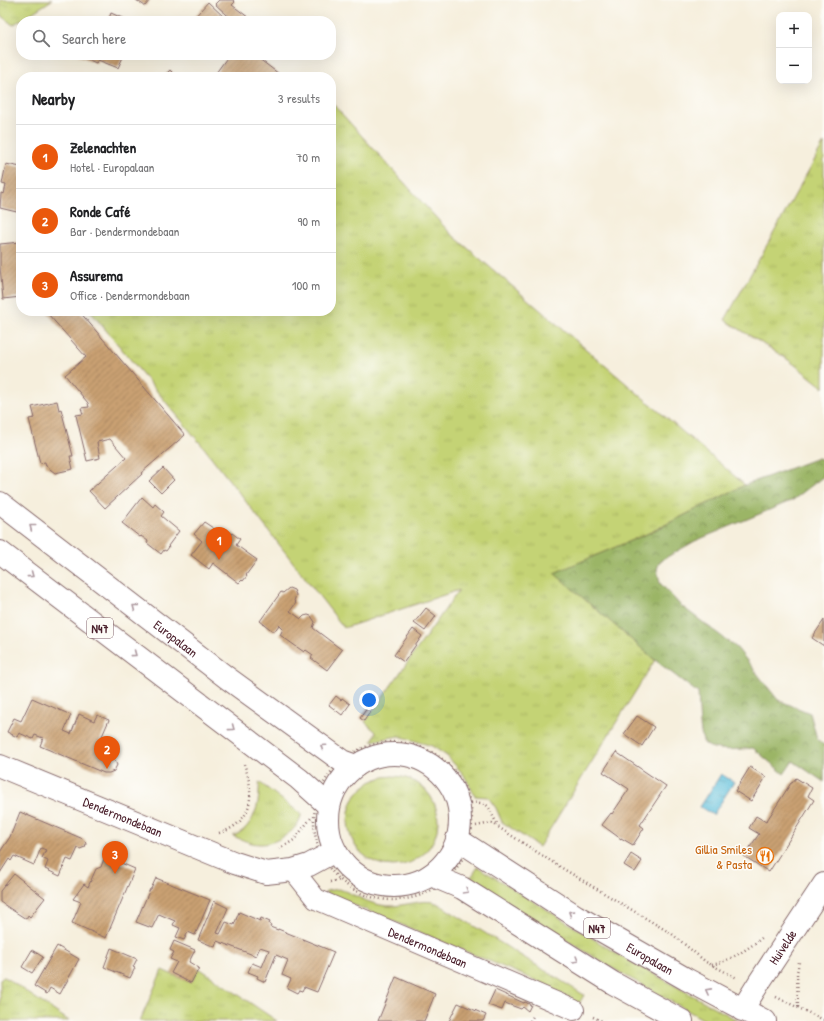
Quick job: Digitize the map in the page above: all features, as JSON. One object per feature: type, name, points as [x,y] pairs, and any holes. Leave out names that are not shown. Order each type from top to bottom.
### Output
[{"type":"main road","name":"Europalaan","points":[[0,503],[226,676],[349,763]]},
{"type":"main road","name":"N47","points":[[0,552],[299,779],[320,806]]},
{"type":"main road","points":[[438,878],[447,861],[466,837],[459,821],[457,803],[450,786],[438,771],[429,764],[403,755],[380,756],[349,763],[346,774],[320,806],[328,828],[329,854],[363,878],[375,884],[399,887],[438,878],[462,888],[607,979],[682,1021]]},
{"type":"main road","name":"Dendermondebaan","points":[[0,766],[235,863],[266,873],[293,870],[309,865],[329,854]]},
{"type":"main road","name":"Europalaan","points":[[466,837],[576,916],[686,979],[765,1021]]},
{"type":"main road","name":"Huivelde","points":[[742,1010],[824,884]]},
{"type":"street","name":"Dendermondebaan","points":[[293,870],[316,899],[574,1010]]},
{"type":"path","points":[[400,742],[413,744],[439,756],[461,780],[471,803],[466,837],[460,863],[438,878],[424,894],[410,898],[375,898],[359,892],[340,880],[328,865],[329,854],[317,843],[321,788],[327,778],[349,763],[359,750],[379,743],[400,742]]},
{"type":"path","points":[[217,834],[229,830],[240,822],[250,804],[251,787],[243,762]]},
{"type":"path","points":[[471,803],[483,802],[488,805],[500,828]]},
{"type":"path","points":[[274,850],[281,848],[294,840],[320,806]]},
{"type":"path","points":[[466,837],[492,823],[557,865],[672,934],[706,962],[756,988],[824,1020]]},
{"type":"path","points":[[712,965],[724,962],[751,946],[766,934]]},
{"type":"green space","points":[[0,0],[52,0],[27,16],[16,16],[16,23],[13,25],[0,15]]},
{"type":"green space","points":[[336,108],[450,233],[745,485],[649,533],[555,573],[655,660],[539,847],[502,822],[496,808],[488,797],[475,796],[464,775],[447,756],[432,746],[399,736],[372,741],[376,732],[365,722],[459,590],[344,628],[205,449],[94,316],[336,316]]},
{"type":"green space","points":[[824,143],[824,388],[790,361],[725,320]]},
{"type":"green space","points":[[818,458],[824,460],[824,476],[793,500],[695,541],[660,561],[657,569],[660,583],[680,605],[737,648],[778,700],[810,713],[817,739],[824,745],[824,782],[793,761],[784,774],[753,748],[720,749],[708,746],[704,743],[700,726],[698,693],[655,660],[554,573],[649,533],[745,485]]},
{"type":"green space","points":[[393,776],[410,780],[425,789],[434,804],[438,821],[434,838],[425,853],[410,862],[393,866],[376,862],[361,853],[352,838],[348,821],[352,804],[361,789],[376,780]]},
{"type":"green space","points":[[259,782],[301,814],[297,826],[292,831],[279,839],[266,844],[253,843],[233,836],[245,829],[253,818],[259,798]]},
{"type":"green space","points":[[478,867],[621,956],[739,1021],[706,1021],[605,964],[469,880]]},
{"type":"green space","points":[[339,889],[368,901],[387,906],[419,902],[437,903],[584,995],[579,1004],[542,983],[325,893],[326,891]]},
{"type":"green space","points":[[199,968],[277,1021],[140,1021],[162,970],[191,983]]},
{"type":"green space","points":[[3,976],[69,1021],[0,1021],[0,980]]},
{"type":"water","points":[[721,774],[734,782],[713,815],[700,807]]},
{"type":"building","points":[[136,0],[150,0],[145,6]]},
{"type":"building","points":[[219,0],[233,0],[235,2],[232,5],[246,16],[228,16],[215,4]]},
{"type":"building","points":[[208,2],[223,16],[196,16]]},
{"type":"building","points":[[111,13],[118,16],[110,16]]},
{"type":"building","points":[[89,60],[98,60],[96,63]]},
{"type":"building","points":[[98,60],[122,60],[118,68]]},
{"type":"building","points":[[225,60],[261,60],[276,72],[217,72]]},
{"type":"building","points":[[6,164],[16,166],[16,212],[0,208],[1,193],[4,194],[6,185],[2,184]]},
{"type":"building","points":[[16,242],[16,298],[3,299],[0,267],[0,244]]},
{"type":"building","points":[[50,316],[83,316],[185,435],[141,473],[142,474],[105,508],[89,491],[126,458],[110,439],[97,442],[100,458],[87,461],[76,415],[83,414],[81,408],[89,407],[88,403],[65,375],[86,357]]},
{"type":"building","points":[[57,401],[59,410],[61,409],[73,456],[70,456],[73,469],[55,473],[46,466],[45,462],[40,463],[29,419],[35,418],[32,407]]},
{"type":"building","points":[[163,468],[174,480],[161,493],[149,481]]},
{"type":"building","points":[[142,497],[153,507],[155,504],[164,512],[161,516],[179,531],[166,551],[164,550],[161,554],[147,543],[148,541],[141,536],[140,537],[122,523]]},
{"type":"building","points":[[204,522],[228,538],[232,533],[240,539],[236,545],[257,560],[243,581],[242,580],[239,583],[213,563],[209,569],[191,555],[202,541],[194,534]]},
{"type":"building","points":[[289,588],[294,590],[296,595],[294,601],[296,603],[290,611],[301,619],[304,616],[311,616],[315,622],[313,628],[342,650],[327,670],[311,658],[313,655],[306,650],[304,652],[280,635],[283,629],[279,625],[274,632],[260,621],[281,592],[283,593]]},
{"type":"building","points":[[426,608],[436,616],[425,631],[414,623]]},
{"type":"building","points":[[824,620],[824,646],[812,638]]},
{"type":"building","points":[[413,629],[422,636],[404,662],[394,655]]},
{"type":"building","points":[[336,696],[341,700],[342,698],[350,704],[342,715],[329,705]]},
{"type":"building","points":[[32,698],[71,715],[64,731],[71,734],[79,714],[94,721],[97,715],[109,720],[96,750],[101,752],[106,740],[118,744],[113,757],[117,765],[114,771],[104,773],[40,746],[43,738],[35,735],[33,739],[19,733],[17,737],[7,732],[14,718],[21,721]]},
{"type":"building","points":[[370,704],[374,706],[364,721],[360,718]]},
{"type":"building","points":[[637,716],[654,727],[642,746],[624,734]]},
{"type":"building","points":[[616,752],[666,786],[640,825],[644,828],[633,845],[621,839],[602,825],[611,813],[612,814],[629,789],[603,772]]},
{"type":"building","points":[[750,767],[766,777],[751,801],[735,791]]},
{"type":"building","points":[[796,778],[812,788],[808,796],[814,800],[769,872],[744,856],[759,834],[749,828],[756,816],[766,822],[791,783]]},
{"type":"building","points":[[20,812],[85,841],[85,847],[80,849],[78,848],[72,861],[67,859],[60,876],[45,869],[48,861],[42,858],[46,850],[41,848],[34,865],[14,856],[11,861],[9,859],[0,873],[0,852],[10,837]]},
{"type":"building","points":[[631,854],[642,861],[635,872],[624,865]]},
{"type":"building","points":[[105,856],[135,869],[106,938],[72,923],[81,902],[73,899],[84,884],[88,887],[96,869],[101,867]]},
{"type":"building","points":[[14,874],[45,898],[30,917],[28,915],[26,919],[0,902],[0,891]]},
{"type":"building","points":[[156,878],[210,900],[195,935],[188,932],[184,940],[176,937],[180,928],[173,925],[175,921],[159,914],[152,928],[136,922]]},
{"type":"building","points":[[214,901],[228,908],[217,933],[220,934],[226,922],[234,925],[239,912],[260,921],[261,918],[270,922],[270,927],[334,952],[317,992],[304,987],[302,991],[299,990],[297,993],[287,988],[291,979],[282,975],[288,960],[276,955],[265,982],[257,978],[258,976],[248,972],[252,963],[262,967],[269,950],[260,947],[256,956],[217,941],[215,947],[198,940]]},
{"type":"building","points":[[174,941],[195,950],[189,962],[199,968],[191,983],[171,973],[177,962],[170,959],[174,952],[170,950]]},
{"type":"building","points":[[57,946],[79,959],[60,994],[50,988],[47,994],[34,986]]},
{"type":"building","points":[[111,948],[137,959],[133,967],[135,968],[130,978],[104,967]]},
{"type":"building","points":[[32,950],[43,957],[32,973],[22,967]]},
{"type":"building","points":[[396,977],[435,994],[424,1021],[378,1021]]},
{"type":"building","points":[[495,990],[531,1005],[528,1011],[523,1007],[521,1009],[505,1003],[502,1010],[488,1005]]},
{"type":"building","points":[[458,1003],[486,1015],[483,1021],[449,1021]]},
{"type":"place","name":"Zelenachten","points":[[219,560]]},
{"type":"place","name":"Ronde Café","points":[[107,769]]},
{"type":"place","name":"Gillia Smiles & Pasta","points":[[765,856]]},
{"type":"place","name":"Assurema","points":[[115,874]]}]
